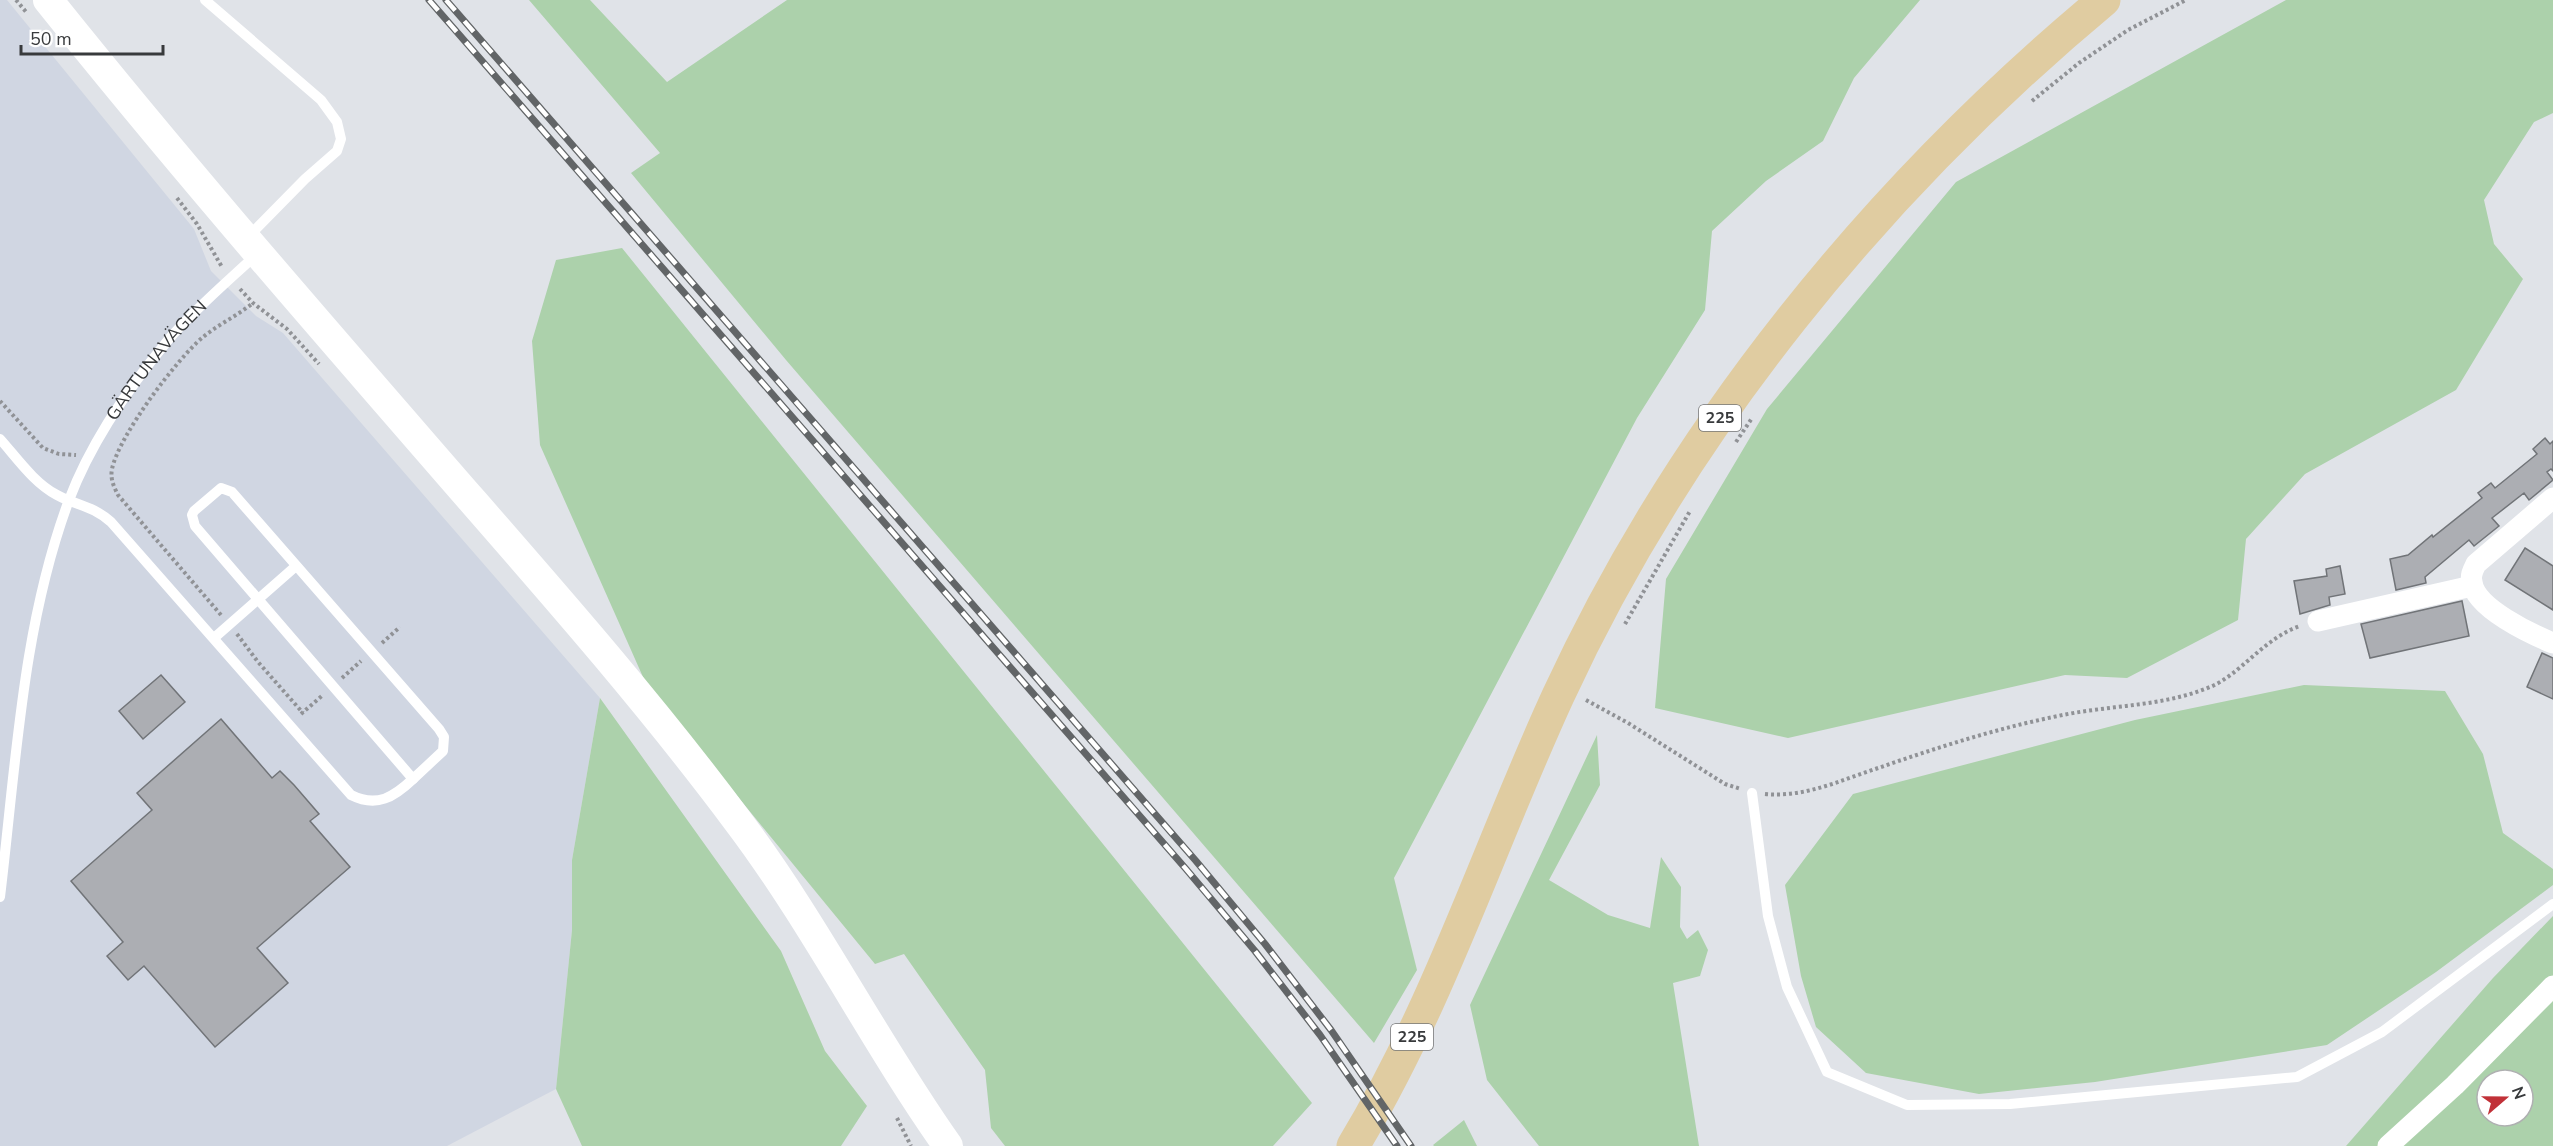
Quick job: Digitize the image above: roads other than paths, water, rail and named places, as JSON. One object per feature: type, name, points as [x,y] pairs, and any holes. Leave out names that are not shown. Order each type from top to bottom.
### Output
[{"type":"main road","name":"225","points":[[1353,1146],[1399,1063],[1462,924],[1558,695],[1604,606],[1680,476],[1756,364],[1812,292],[1893,199],[2029,65],[2104,0]]},
{"type":"street","points":[[39,9],[252,247],[621,672],[738,821],[797,905],[907,1109],[935,1146]]},
{"type":"street","points":[[2553,498],[2476,564],[2472,573],[2472,586],[2492,608],[2528,633],[2553,643]]},
{"type":"street","points":[[2318,621],[2472,586]]},
{"type":"street","points":[[2388,1146],[2455,1085],[2553,986]]},
{"type":"street","points":[[907,1109],[948,1146]]},
{"type":"lane","name":"GÄRTUNAVÄGEN","points":[[0,897],[33,634],[44,583],[69,500],[88,460],[121,404],[169,339],[200,306],[230,280],[252,247],[305,179],[337,151],[341,139],[337,122],[321,100],[205,0]]},
{"type":"lane","points":[[0,439],[47,489],[92,508],[111,522],[351,795],[367,801],[385,800],[399,792],[439,757],[443,751],[444,737],[232,492],[221,488],[194,511],[192,520],[195,526],[413,779]]},
{"type":"lane","points":[[214,638],[296,567]]},
{"type":"lane","points":[[1752,793],[1768,916],[1787,987],[1827,1072],[1907,1105],[2010,1104],[2297,1077],[2382,1032],[2553,904]]},
{"type":"railway","points":[[429,0],[1186,869],[1255,951],[1320,1035],[1397,1146]]},
{"type":"railway","points":[[446,0],[1196,861],[1265,944],[1331,1030],[1411,1146]]}]
